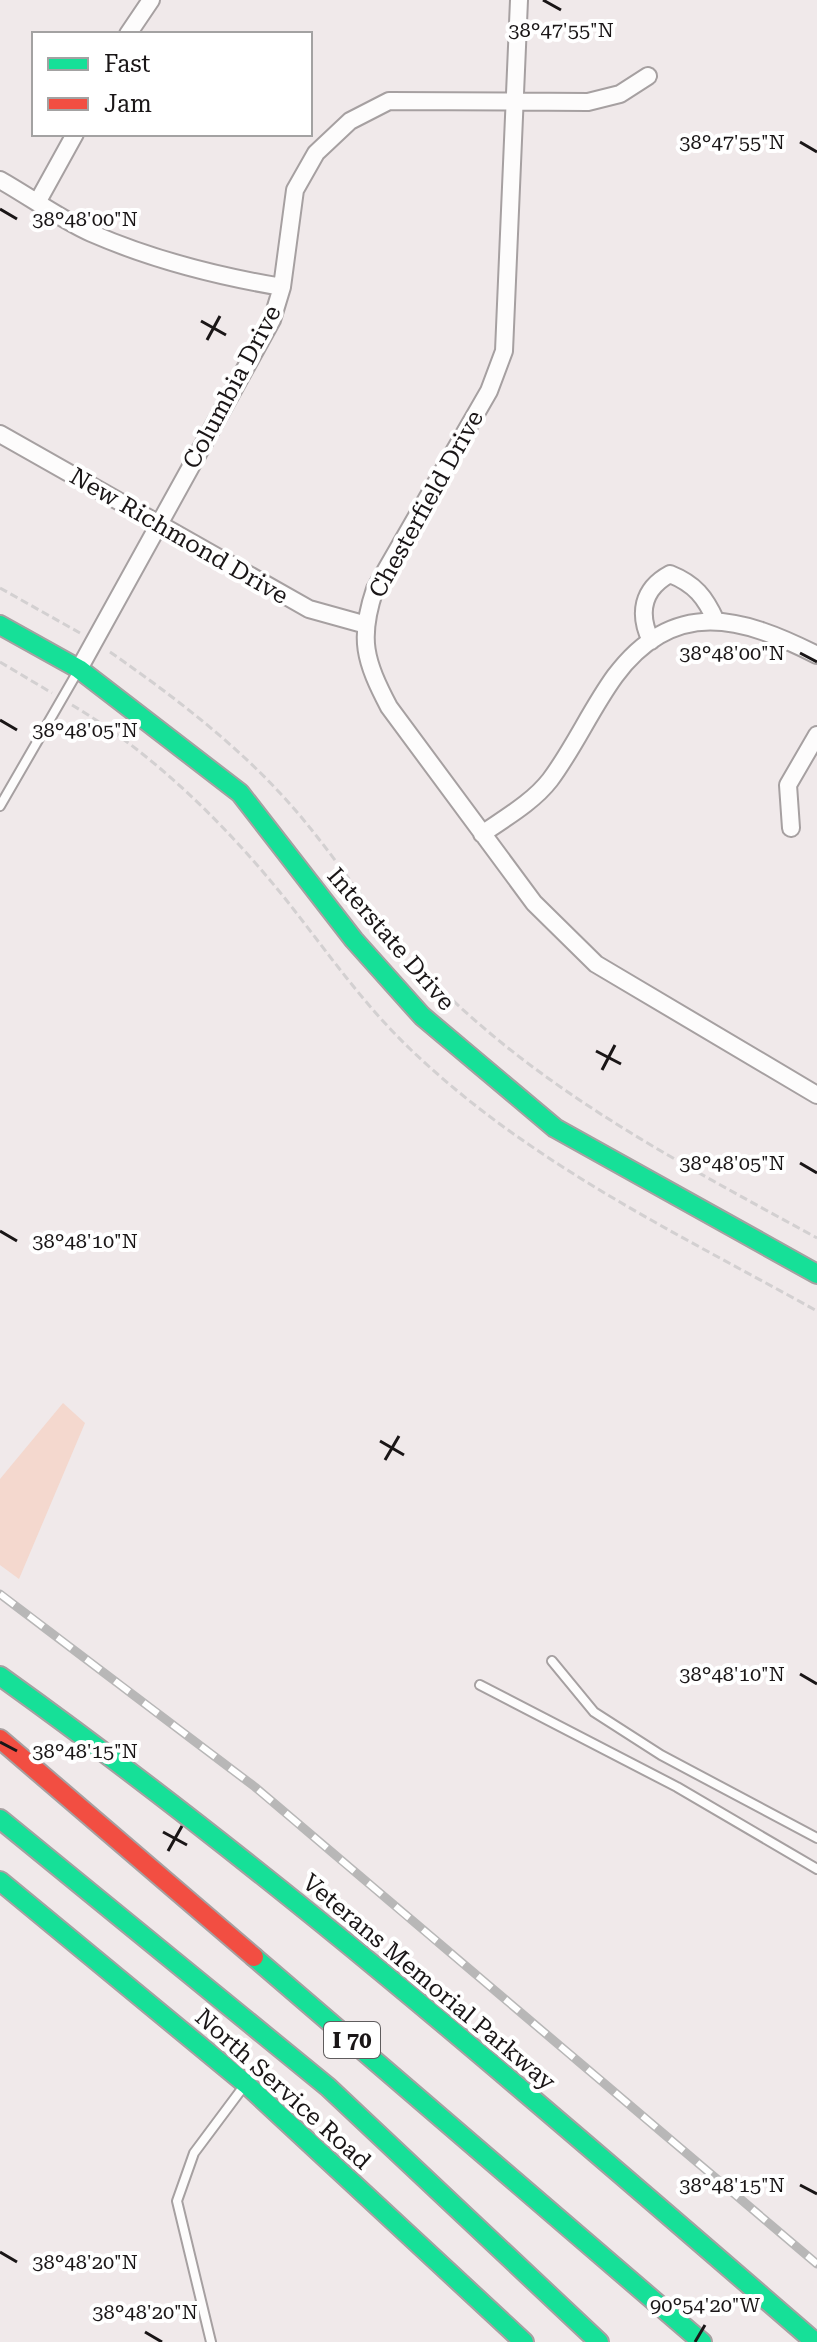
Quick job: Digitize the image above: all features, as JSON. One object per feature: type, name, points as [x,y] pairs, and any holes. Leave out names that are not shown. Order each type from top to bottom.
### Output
[{"type":"main road","name":"Interstate Drive","points":[[0,625],[79,669],[240,793],[354,940],[422,1016],[543,1119],[817,1274]]},
{"type":"main road","name":"Veterans Memorial Parkway","points":[[0,1676],[153,1789],[442,2020],[815,2342]]},
{"type":"main road","name":"I 70","points":[[0,1739],[702,2342]]},
{"type":"main road","name":"I 70","points":[[0,1819],[328,2087],[599,2342]]},
{"type":"main road","name":"North Service Road","points":[[0,1881],[246,2084],[524,2342]]},
{"type":"street","name":"Chesterfield Drive","points":[[519,0],[504,351],[489,391],[375,589],[363,624],[371,671],[389,707],[534,903],[596,964],[817,1095]]},
{"type":"street","points":[[129,32],[142,2]]},
{"type":"street","name":"Columbia Drive","points":[[79,669],[272,320],[282,287],[295,190],[316,153],[350,121],[389,101],[588,102],[620,94],[648,76]]},
{"type":"street","points":[[38,201],[74,136]]},
{"type":"street","points":[[0,180],[88,232],[151,256],[215,275],[282,287]]},
{"type":"street","name":"New Richmond Drive","points":[[0,434],[309,609],[363,624]]},
{"type":"street","points":[[651,641],[644,616],[645,596],[656,581],[670,574],[688,581],[706,599],[716,621]]},
{"type":"street","points":[[482,834],[548,782],[616,674],[651,641],[688,622],[733,621],[774,633],[817,655]]},
{"type":"street","points":[[791,828],[788,785],[817,735]]},
{"type":"lane","points":[[0,806],[79,669]]},
{"type":"lane","points":[[552,1661],[594,1712],[661,1755],[817,1838]]},
{"type":"lane","points":[[480,1685],[677,1787],[817,1869]]},
{"type":"lane","points":[[211,2342],[177,2201],[194,2153],[246,2084]]},
{"type":"path","points":[[0,588],[94,641],[192,712],[267,780],[301,817],[414,961],[496,1040],[591,1111],[817,1238]]},
{"type":"path","points":[[0,662],[46,689]]},
{"type":"shaded area","points":[[63,1403],[85,1423],[19,1579],[0,1565],[0,1479]]},
{"type":"railway","points":[[0,1594],[255,1787],[817,2264]]},
{"type":"traffic: fast","points":[[0,625],[79,669],[240,793],[354,940],[422,1016],[555,1128],[817,1274]]},
{"type":"traffic: fast","points":[[0,1676],[211,1834],[313,1916],[516,2084],[815,2342]]},
{"type":"traffic: fast","points":[[0,1819],[328,2087],[599,2342]]},
{"type":"traffic: fast","points":[[0,1881],[246,2084],[524,2342]]},
{"type":"traffic: fast","points":[[254,1957],[702,2342]]},
{"type":"traffic: jam","points":[[0,1739],[254,1957]]}]
